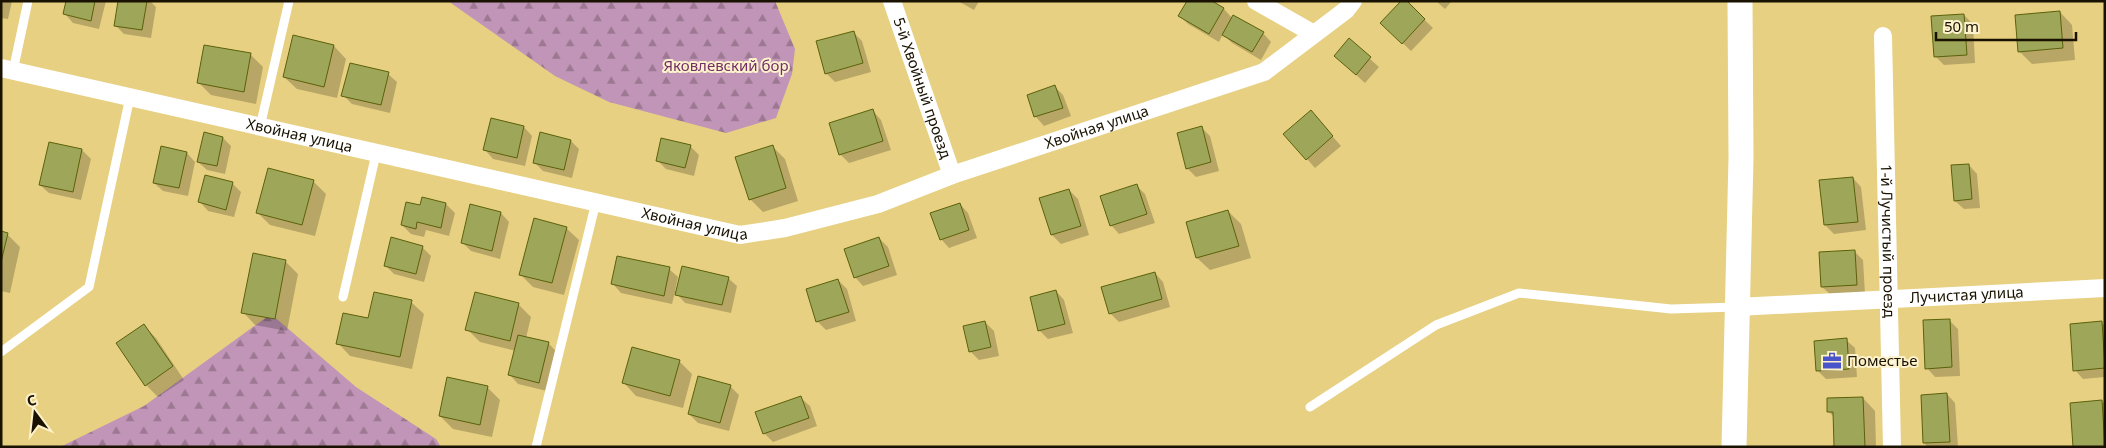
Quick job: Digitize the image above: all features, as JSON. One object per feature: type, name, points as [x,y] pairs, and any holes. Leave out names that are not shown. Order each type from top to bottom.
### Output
[{"type":"street","name":"5-й Хвойный проезд","points":[[892,1],[952,175]]},
{"type":"street","points":[[1256,1],[1314,34]]},
{"type":"street","name":"Хвойная улица","points":[[7,69],[740,235],[785,228],[878,204],[952,175],[1264,72],[1346,10],[1354,1]]},
{"type":"street","points":[[1734,447],[1741,158],[1740,1]]},
{"type":"street","name":"1-й Лучистый проезд","points":[[1883,36],[1892,447]]},
{"type":"street","name":"Лучистая улица","points":[[1738,307],[2105,288]]},
{"type":"lane","points":[[7,69],[28,1]]},
{"type":"lane","points":[[260,127],[289,1]]},
{"type":"lane","points":[[1,352],[89,287],[130,98]]},
{"type":"lane","points":[[343,297],[376,154]]},
{"type":"lane","points":[[536,447],[596,202]]},
{"type":"lane","points":[[1310,407],[1436,325],[1519,293],[1671,308],[1738,307]]},
{"type":"green space","name":"Яковлевский бор","points":[[448,1],[775,1],[795,49],[792,74],[776,118],[726,133],[609,102],[555,76]]},
{"type":"green space","points":[[271,314],[356,387],[436,439],[441,447],[60,447],[144,406]]},
{"type":"building","points":[[66,1],[95,1],[91,21],[63,14]]},
{"type":"building","points":[[118,1],[147,1],[142,30],[114,26]]},
{"type":"building","points":[[1187,1],[1212,1],[1224,8],[1209,34],[1178,16]]},
{"type":"building","points":[[1401,1],[1407,1],[1425,19],[1402,44],[1380,23]]},
{"type":"building","points":[[2060,11],[2063,48],[2018,52],[2015,15]]},
{"type":"building","points":[[1964,14],[1967,55],[1934,57],[1931,16]]},
{"type":"building","points":[[1233,15],[1264,32],[1252,52],[1222,35]]},
{"type":"building","points":[[854,31],[863,63],[825,74],[816,41]]},
{"type":"building","points":[[293,35],[334,45],[324,87],[283,77]]},
{"type":"building","points":[[1349,38],[1371,57],[1356,75],[1334,56]]},
{"type":"building","points":[[204,45],[251,53],[244,92],[197,83]]},
{"type":"building","points":[[350,63],[389,72],[381,105],[341,96]]},
{"type":"building","points":[[1055,85],[1063,108],[1034,117],[1027,95]]},
{"type":"building","points":[[873,109],[883,141],[839,155],[829,123]]},
{"type":"building","points":[[1311,110],[1333,136],[1306,160],[1283,134]]},
{"type":"building","points":[[491,118],[524,126],[517,158],[483,150]]},
{"type":"building","points":[[1202,126],[1211,162],[1186,169],[1177,133]]},
{"type":"building","points":[[204,132],[223,137],[217,166],[197,162]]},
{"type":"building","points":[[540,132],[571,140],[564,170],[533,163]]},
{"type":"building","points":[[661,138],[691,145],[685,168],[656,161]]},
{"type":"building","points":[[49,142],[82,149],[73,192],[39,185]]},
{"type":"building","points":[[773,145],[786,188],[749,200],[735,157]]},
{"type":"building","points":[[161,146],[187,152],[179,188],[153,183]]},
{"type":"building","points":[[1969,164],[1972,199],[1954,201],[1951,165]]},
{"type":"building","points":[[268,168],[314,180],[302,225],[256,213]]},
{"type":"building","points":[[205,175],[233,182],[226,210],[198,202]]},
{"type":"building","points":[[1853,177],[1858,222],[1824,225],[1819,180]]},
{"type":"building","points":[[1137,184],[1147,214],[1110,226],[1100,196]]},
{"type":"building","points":[[1069,189],[1081,226],[1051,235],[1039,198]]},
{"type":"building","points":[[422,197],[446,203],[441,228],[417,222],[416,229],[401,225],[406,202],[420,205]]},
{"type":"building","points":[[960,203],[969,230],[940,240],[930,213]]},
{"type":"building","points":[[470,204],[501,212],[492,251],[461,243]]},
{"type":"building","points":[[1228,210],[1239,246],[1196,258],[1186,222]]},
{"type":"building","points":[[534,218],[567,227],[552,283],[519,275]]},
{"type":"building","points":[[1,231],[8,233],[1,262]]},
{"type":"building","points":[[391,237],[423,246],[416,274],[384,266]]},
{"type":"building","points":[[879,237],[889,266],[854,278],[844,249]]},
{"type":"building","points":[[1855,250],[1857,285],[1821,287],[1819,252]]},
{"type":"building","points":[[253,253],[286,260],[275,319],[241,313]]},
{"type":"building","points":[[617,256],[670,267],[664,296],[611,284]]},
{"type":"building","points":[[682,266],[729,277],[722,305],[675,295]]},
{"type":"building","points":[[1155,272],[1162,299],[1109,314],[1101,287]]},
{"type":"building","points":[[838,279],[849,312],[816,322],[806,289]]},
{"type":"building","points":[[1056,290],[1065,324],[1038,331],[1030,297]]},
{"type":"building","points":[[374,292],[412,300],[400,357],[336,344],[343,313],[368,318]]},
{"type":"building","points":[[475,292],[519,303],[510,341],[465,330]]},
{"type":"building","points":[[1950,319],[1952,367],[1925,369],[1923,320]]},
{"type":"building","points":[[985,321],[991,347],[969,352],[963,326]]},
{"type":"building","points":[[2102,321],[2105,368],[2073,371],[2070,324]]},
{"type":"building","points":[[144,324],[173,366],[145,386],[116,343]]},
{"type":"building","points":[[518,335],[549,342],[539,383],[508,375]]},
{"type":"building","points":[[1847,338],[1849,369],[1816,371],[1814,341]]},
{"type":"building","points":[[632,347],[680,360],[670,396],[622,383]]},
{"type":"building","points":[[698,376],[731,385],[720,423],[688,414]]},
{"type":"building","points":[[447,377],[488,386],[480,425],[439,416]]},
{"type":"building","points":[[1947,393],[1950,442],[1923,443],[1921,395]]},
{"type":"building","points":[[801,396],[809,418],[763,434],[755,412]]},
{"type":"building","points":[[1863,397],[1865,447],[1828,447],[1834,446],[1833,412],[1827,412],[1827,398]]},
{"type":"building","points":[[2102,400],[2105,447],[2073,447],[2070,403]]},
{"type":"place","name":"Поместье","points":[[1832,361]]}]
